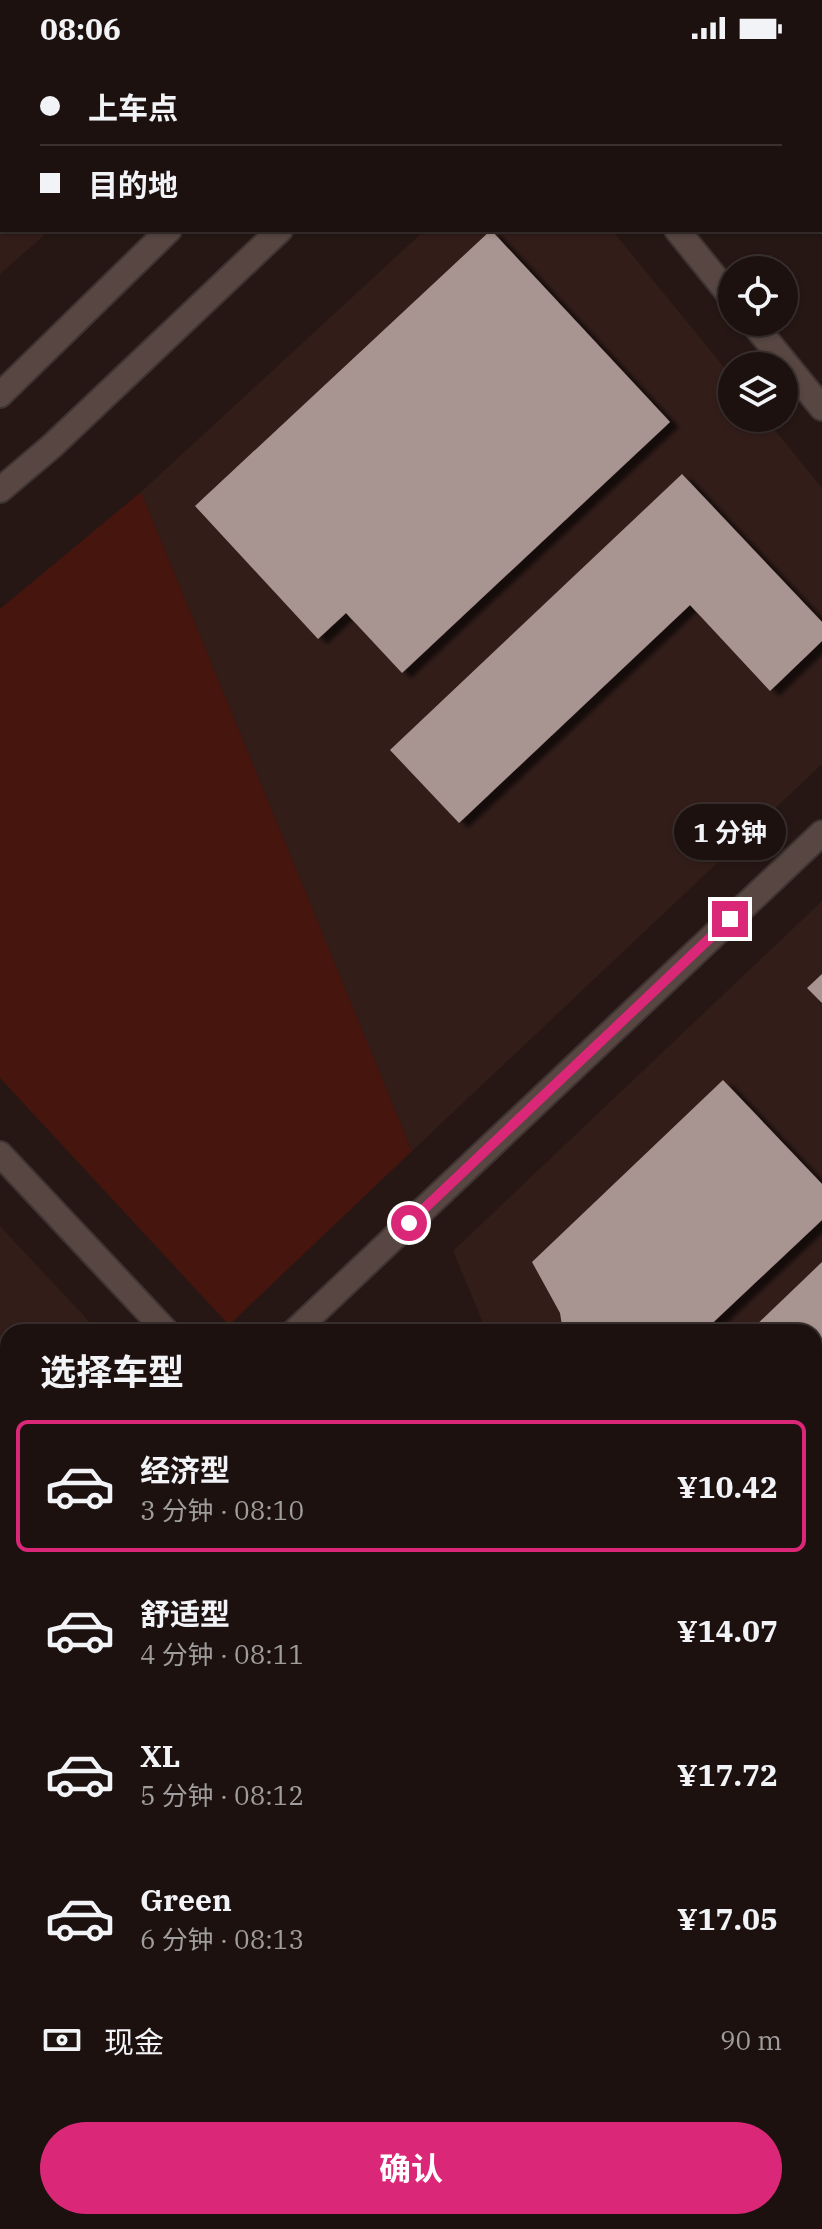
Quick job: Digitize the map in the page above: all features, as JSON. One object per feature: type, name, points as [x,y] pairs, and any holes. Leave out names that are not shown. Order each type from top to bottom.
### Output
[{"type":"street","points":[[0,395],[167,232]]},
{"type":"street","points":[[0,490],[52,446],[278,232]]},
{"type":"street","points":[[679,232],[718,281]]},
{"type":"street","points":[[763,336],[822,408]]},
{"type":"street","points":[[302,1324],[822,833]]},
{"type":"street","points":[[0,1154],[159,1324]]},
{"type":"shaded area","points":[[0,232],[48,232],[0,274]]},
{"type":"shaded area","points":[[423,232],[614,232],[718,360],[718,432],[776,432],[822,488],[822,764],[412,1151],[141,492]]},
{"type":"shaded area","points":[[141,492],[412,1151],[230,1324],[0,1078],[0,609]]},
{"type":"shaded area","points":[[822,901],[822,1324],[484,1324],[453,1251]]},
{"type":"shaded area","points":[[0,1226],[92,1324],[0,1324]]},
{"type":"building","points":[[489,232],[493,232],[670,422],[402,673],[346,613],[318,639],[195,506]]},
{"type":"building","points":[[682,474],[822,622],[822,641],[770,691],[690,605],[459,823],[390,750]]},
{"type":"building","points":[[822,974],[822,1003],[807,988]]},
{"type":"building","points":[[723,1080],[822,1184],[822,1220],[712,1324],[562,1324],[560,1313],[532,1262]]},
{"type":"building","points":[[822,1262],[822,1324],[757,1324]]},
{"type":"route","points":[[409,1223],[730,919]]}]
